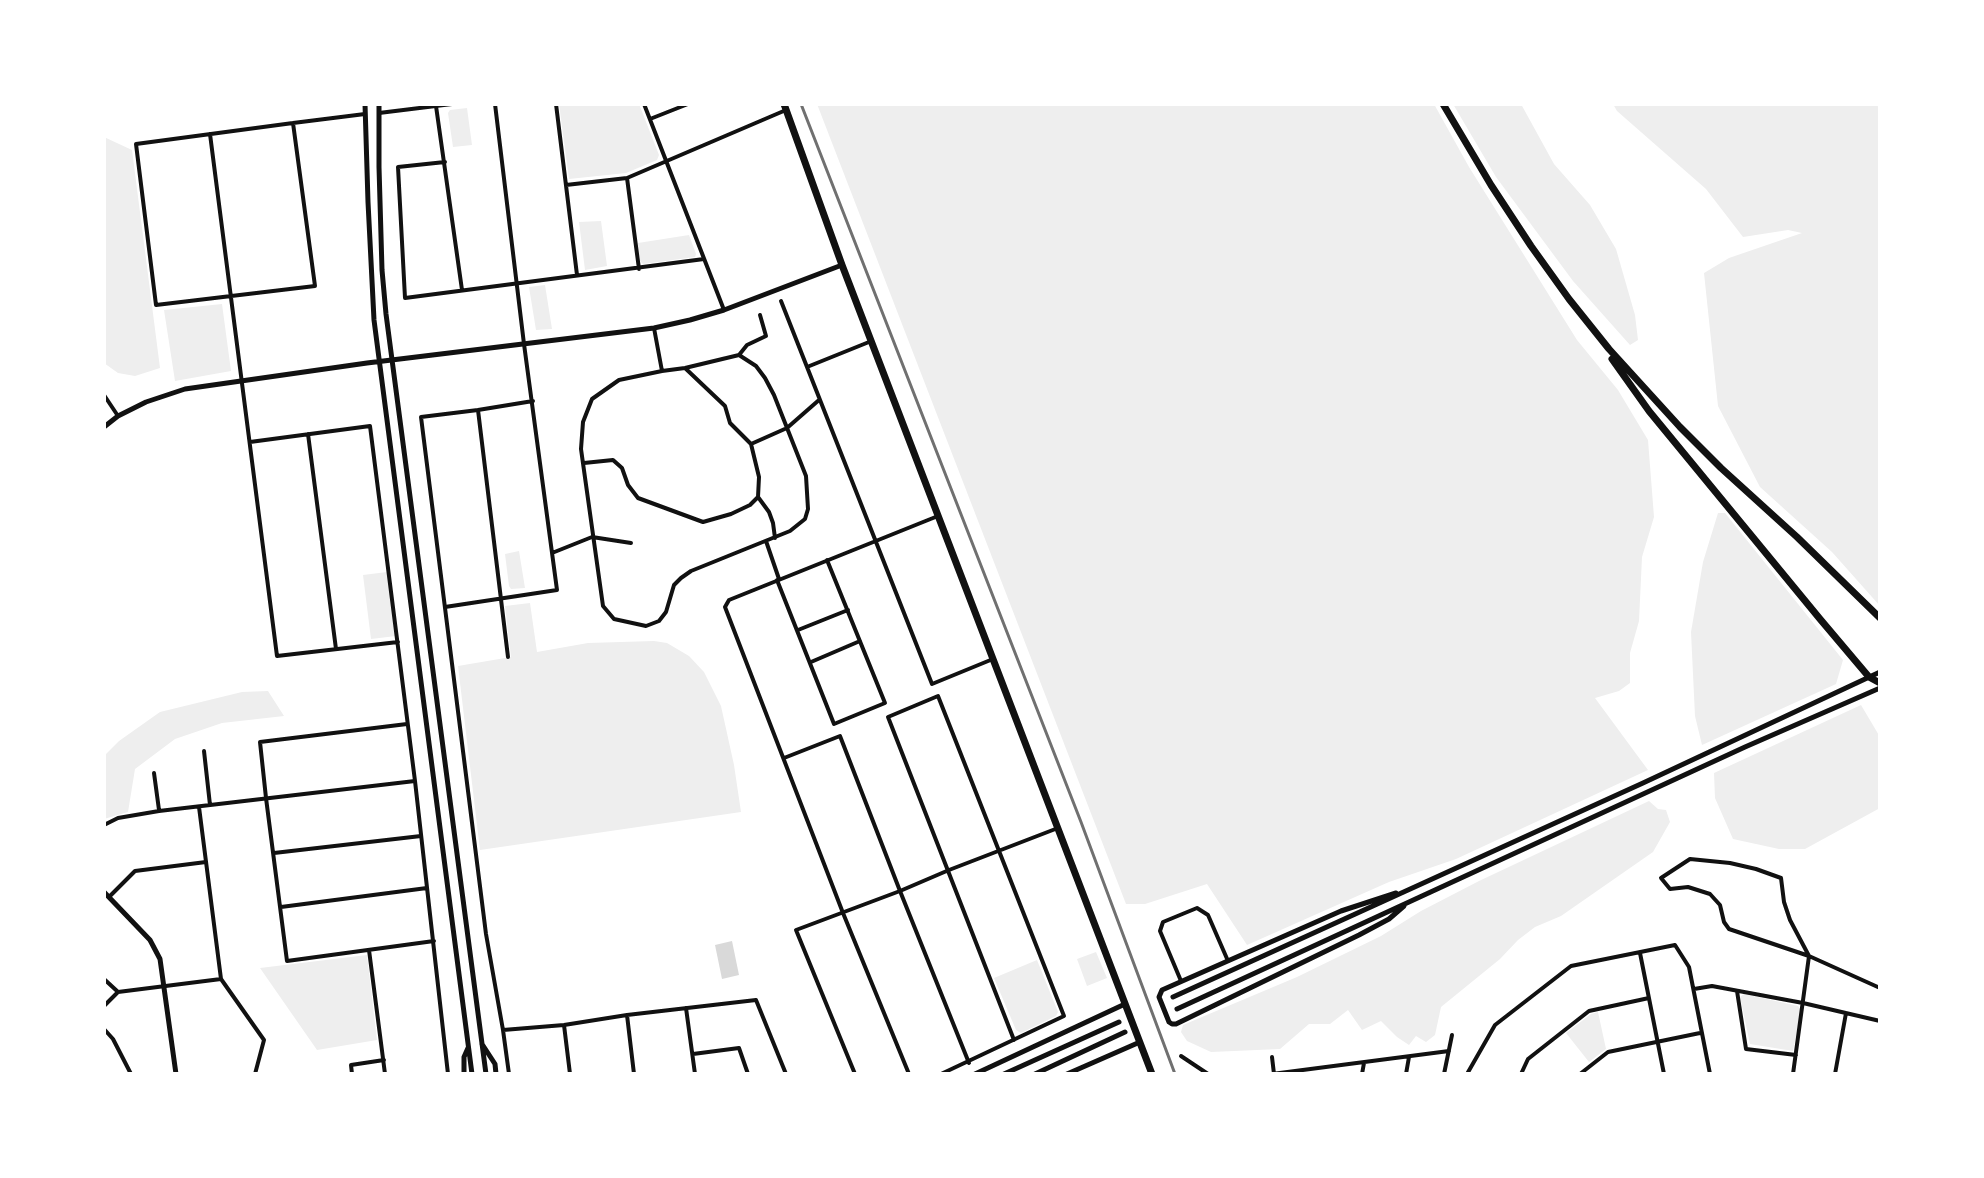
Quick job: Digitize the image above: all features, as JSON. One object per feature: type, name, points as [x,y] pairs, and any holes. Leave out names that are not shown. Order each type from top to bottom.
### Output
[{"type":"main road","points":[[1443,104],[1525,236],[1649,411],[1869,677],[1880,686]]},
{"type":"main road","points":[[785,107],[842,265],[1152,1074]]},
{"type":"main road","points":[[1586,320],[1680,427],[1880,618]]},
{"type":"street","points":[[365,104],[371,280],[379,361],[472,1074]]},
{"type":"street","points":[[379,104],[382,270],[486,1074]]},
{"type":"street","points":[[379,113],[452,104]]},
{"type":"street","points":[[445,607],[557,590],[495,104]]},
{"type":"street","points":[[556,104],[577,275]]},
{"type":"street","points":[[644,104],[724,310]]},
{"type":"street","points":[[650,119],[688,104]]},
{"type":"street","points":[[436,106],[462,290]]},
{"type":"street","points":[[566,185],[627,178],[785,107]]},
{"type":"street","points":[[293,123],[315,286],[156,305],[136,144],[293,123],[365,114]]},
{"type":"street","points":[[210,134],[277,656],[398,642]]},
{"type":"street","points":[[445,162],[398,167],[405,298],[704,259]]},
{"type":"street","points":[[627,178],[639,269]]},
{"type":"street","points":[[104,427],[146,402],[185,389],[379,361],[654,328],[724,310],[842,265]]},
{"type":"street","points":[[781,301],[932,684],[993,659]]},
{"type":"street","points":[[739,355],[756,366],[774,395],[806,476],[808,509],[805,519],[775,538],[691,571],[674,585],[666,612],[659,621],[646,626],[614,619],[603,606],[581,449],[583,422],[592,399],[619,380],[739,355],[747,345],[766,336],[760,315]]},
{"type":"street","points":[[654,328],[662,371]]},
{"type":"street","points":[[807,367],[872,341]]},
{"type":"street","points":[[685,368],[725,406],[730,423],[751,444],[759,477],[758,497],[769,512],[775,538]]},
{"type":"street","points":[[104,395],[118,416]]},
{"type":"street","points":[[751,444],[787,428],[819,400]]},
{"type":"street","points":[[509,1074],[486,934],[421,417],[533,401]]},
{"type":"street","points":[[478,410],[508,657]]},
{"type":"street","points":[[250,442],[370,426],[448,1074]]},
{"type":"street","points":[[308,434],[336,649]]},
{"type":"street","points":[[584,463],[613,460],[622,468],[628,485],[638,498],[703,522],[731,514],[750,505],[758,497]]},
{"type":"street","points":[[909,1074],[725,607],[729,600],[938,516]]},
{"type":"street","points":[[552,553],[592,537],[631,543]]},
{"type":"street","points":[[766,541],[834,724],[885,703],[827,560]]},
{"type":"street","points":[[797,630],[848,610]]},
{"type":"street","points":[[810,662],[860,641]]},
{"type":"street","points":[[1173,997],[1880,672]]},
{"type":"street","points":[[1177,1009],[1880,686]]},
{"type":"street","points":[[941,1074],[969,1063],[1064,1016],[938,696],[888,717],[1014,1040]]},
{"type":"street","points":[[408,724],[260,742],[266,798],[287,961],[434,941]]},
{"type":"street","points":[[784,758],[840,736],[969,1063]]},
{"type":"street","points":[[204,751],[210,806]]},
{"type":"street","points":[[154,773],[159,811]]},
{"type":"street","points":[[104,825],[118,818],[159,811],[415,781]]},
{"type":"street","points":[[199,807],[221,979],[264,1040],[255,1074]]},
{"type":"street","points":[[855,1074],[796,930],[1058,828]]},
{"type":"street","points":[[274,853],[421,836]]},
{"type":"street","points":[[1793,1074],[1809,956],[1790,920],[1781,878],[1730,863],[1690,859],[1661,878],[1670,889],[1688,887],[1710,894],[1720,905],[1729,929],[1809,956],[1880,988]]},
{"type":"street","points":[[176,1074],[160,959],[150,940],[107,895],[135,871],[206,862]]},
{"type":"street","points":[[281,907],[427,888]]},
{"type":"street","points":[[1407,891],[1385,895],[1341,911],[1162,990],[1159,997],[1169,1022],[1176,1024],[1359,935],[1389,919],[1411,900]]},
{"type":"street","points":[[1181,981],[1160,931],[1163,922],[1197,908],[1208,915],[1228,961]]},
{"type":"street","points":[[1467,1074],[1495,1025],[1571,966],[1675,945],[1689,967],[1710,1074]]},
{"type":"street","points":[[369,950],[385,1074]]},
{"type":"street","points":[[1640,953],[1664,1074]]},
{"type":"street","points":[[104,979],[118,992]]},
{"type":"street","points":[[104,1006],[118,992],[221,979]]},
{"type":"street","points":[[1693,990],[1712,986],[1880,1021]]},
{"type":"street","points":[[1737,991],[1746,1049],[1796,1055]]},
{"type":"street","points":[[1521,1074],[1528,1059],[1589,1011],[1649,998]]},
{"type":"street","points":[[503,1030],[756,1000],[786,1074]]},
{"type":"street","points":[[975,1074],[1125,1004]]},
{"type":"street","points":[[686,1008],[695,1074]]},
{"type":"street","points":[[1835,1074],[1846,1013]]},
{"type":"street","points":[[627,1015],[634,1074]]},
{"type":"street","points":[[1004,1074],[1119,1022]]},
{"type":"street","points":[[564,1025],[570,1074]]},
{"type":"street","points":[[104,1029],[113,1039],[131,1074]]},
{"type":"street","points":[[1035,1074],[1125,1032]]},
{"type":"street","points":[[1580,1074],[1608,1052],[1701,1033]]},
{"type":"street","points":[[1444,1074],[1452,1035]]},
{"type":"street","points":[[1067,1074],[1140,1042]]},
{"type":"street","points":[[482,1043],[495,1064],[496,1074]]},
{"type":"street","points":[[464,1074],[464,1057],[469,1046]]},
{"type":"street","points":[[693,1054],[739,1048],[748,1074]]},
{"type":"street","points":[[1272,1057],[1273,1074],[1315,1072],[1449,1051]]},
{"type":"street","points":[[1181,1056],[1208,1074]]},
{"type":"street","points":[[1406,1074],[1409,1057]]},
{"type":"street","points":[[352,1074],[351,1065],[384,1060]]},
{"type":"street","points":[[1362,1074],[1364,1063]]},
{"type":"shaded area","points":[[559,104],[639,104],[659,155],[657,160],[626,173],[569,179]]},
{"type":"shaded area","points":[[817,104],[1434,104],[1469,167],[1577,340],[1618,390],[1648,440],[1654,517],[1642,557],[1639,621],[1630,653],[1630,683],[1619,691],[1595,698],[1648,770],[1456,859],[1389,882],[1247,945],[1207,884],[1145,904],[1126,904]]},
{"type":"shaded area","points":[[1453,104],[1521,104],[1554,164],[1590,205],[1616,249],[1635,315],[1638,340],[1630,345],[1573,281],[1496,177]]},
{"type":"shaded area","points":[[1613,104],[1876,104],[1880,109],[1880,606],[1832,552],[1760,487],[1718,406],[1704,273],[1729,258],[1802,233],[1788,230],[1743,237],[1706,189],[1617,111]]},
{"type":"shaded area","points":[[467,108],[472,145],[453,147],[448,113]]},
{"type":"shaded area","points":[[104,137],[132,150],[160,368],[135,376],[118,373],[104,363]]},
{"type":"shaded area","points":[[601,221],[607,266],[585,270],[579,222]]},
{"type":"shaded area","points":[[689,235],[695,257],[643,264],[640,261],[638,243]]},
{"type":"shaded area","points":[[545,285],[552,329],[536,330],[529,287]]},
{"type":"shaded area","points":[[222,304],[231,371],[175,381],[164,310]]},
{"type":"shaded area","points":[[1718,513],[1725,513],[1843,660],[1836,684],[1702,745],[1695,716],[1691,632],[1703,562]]},
{"type":"shaded area","points":[[519,551],[525,588],[511,589],[505,554]]},
{"type":"shaded area","points":[[387,572],[396,636],[371,639],[363,575]]},
{"type":"shaded area","points":[[530,603],[537,652],[588,643],[654,641],[667,643],[689,656],[704,672],[721,706],[741,812],[480,850],[458,666],[511,657],[505,606]]},
{"type":"shaded area","points":[[268,691],[284,716],[222,723],[175,739],[135,769],[128,812],[104,819],[104,756],[119,741],[160,712],[242,692]]},
{"type":"shaded area","points":[[1861,705],[1880,737],[1880,808],[1805,849],[1779,849],[1733,839],[1715,798],[1714,773]]},
{"type":"shaded area","points":[[1649,801],[1658,809],[1666,810],[1670,822],[1653,852],[1561,916],[1535,927],[1518,940],[1500,959],[1441,1007],[1435,1035],[1426,1042],[1416,1036],[1409,1045],[1381,1021],[1362,1030],[1348,1010],[1330,1024],[1309,1024],[1280,1049],[1211,1052],[1187,1041],[1181,1032],[1183,1025],[1297,977],[1381,936],[1479,881]]},
{"type":"shaded area","points":[[732,941],[739,975],[722,979],[715,945]]},
{"type":"shaded area","points":[[1096,952],[1107,978],[1087,986],[1077,959]]},
{"type":"shaded area","points":[[367,955],[377,1040],[317,1050],[260,968]]},
{"type":"shaded area","points":[[1037,960],[1058,1012],[1056,1016],[1021,1033],[1016,1030],[994,978]]},
{"type":"shaded area","points":[[1744,994],[1798,1006],[1801,1010],[1793,1051],[1750,1044],[1740,997]]},
{"type":"shaded area","points":[[1598,1012],[1606,1049],[1589,1062],[1566,1033]]},
{"type":"railway","points":[[801,104],[1081,822],[1175,1074]]}]
